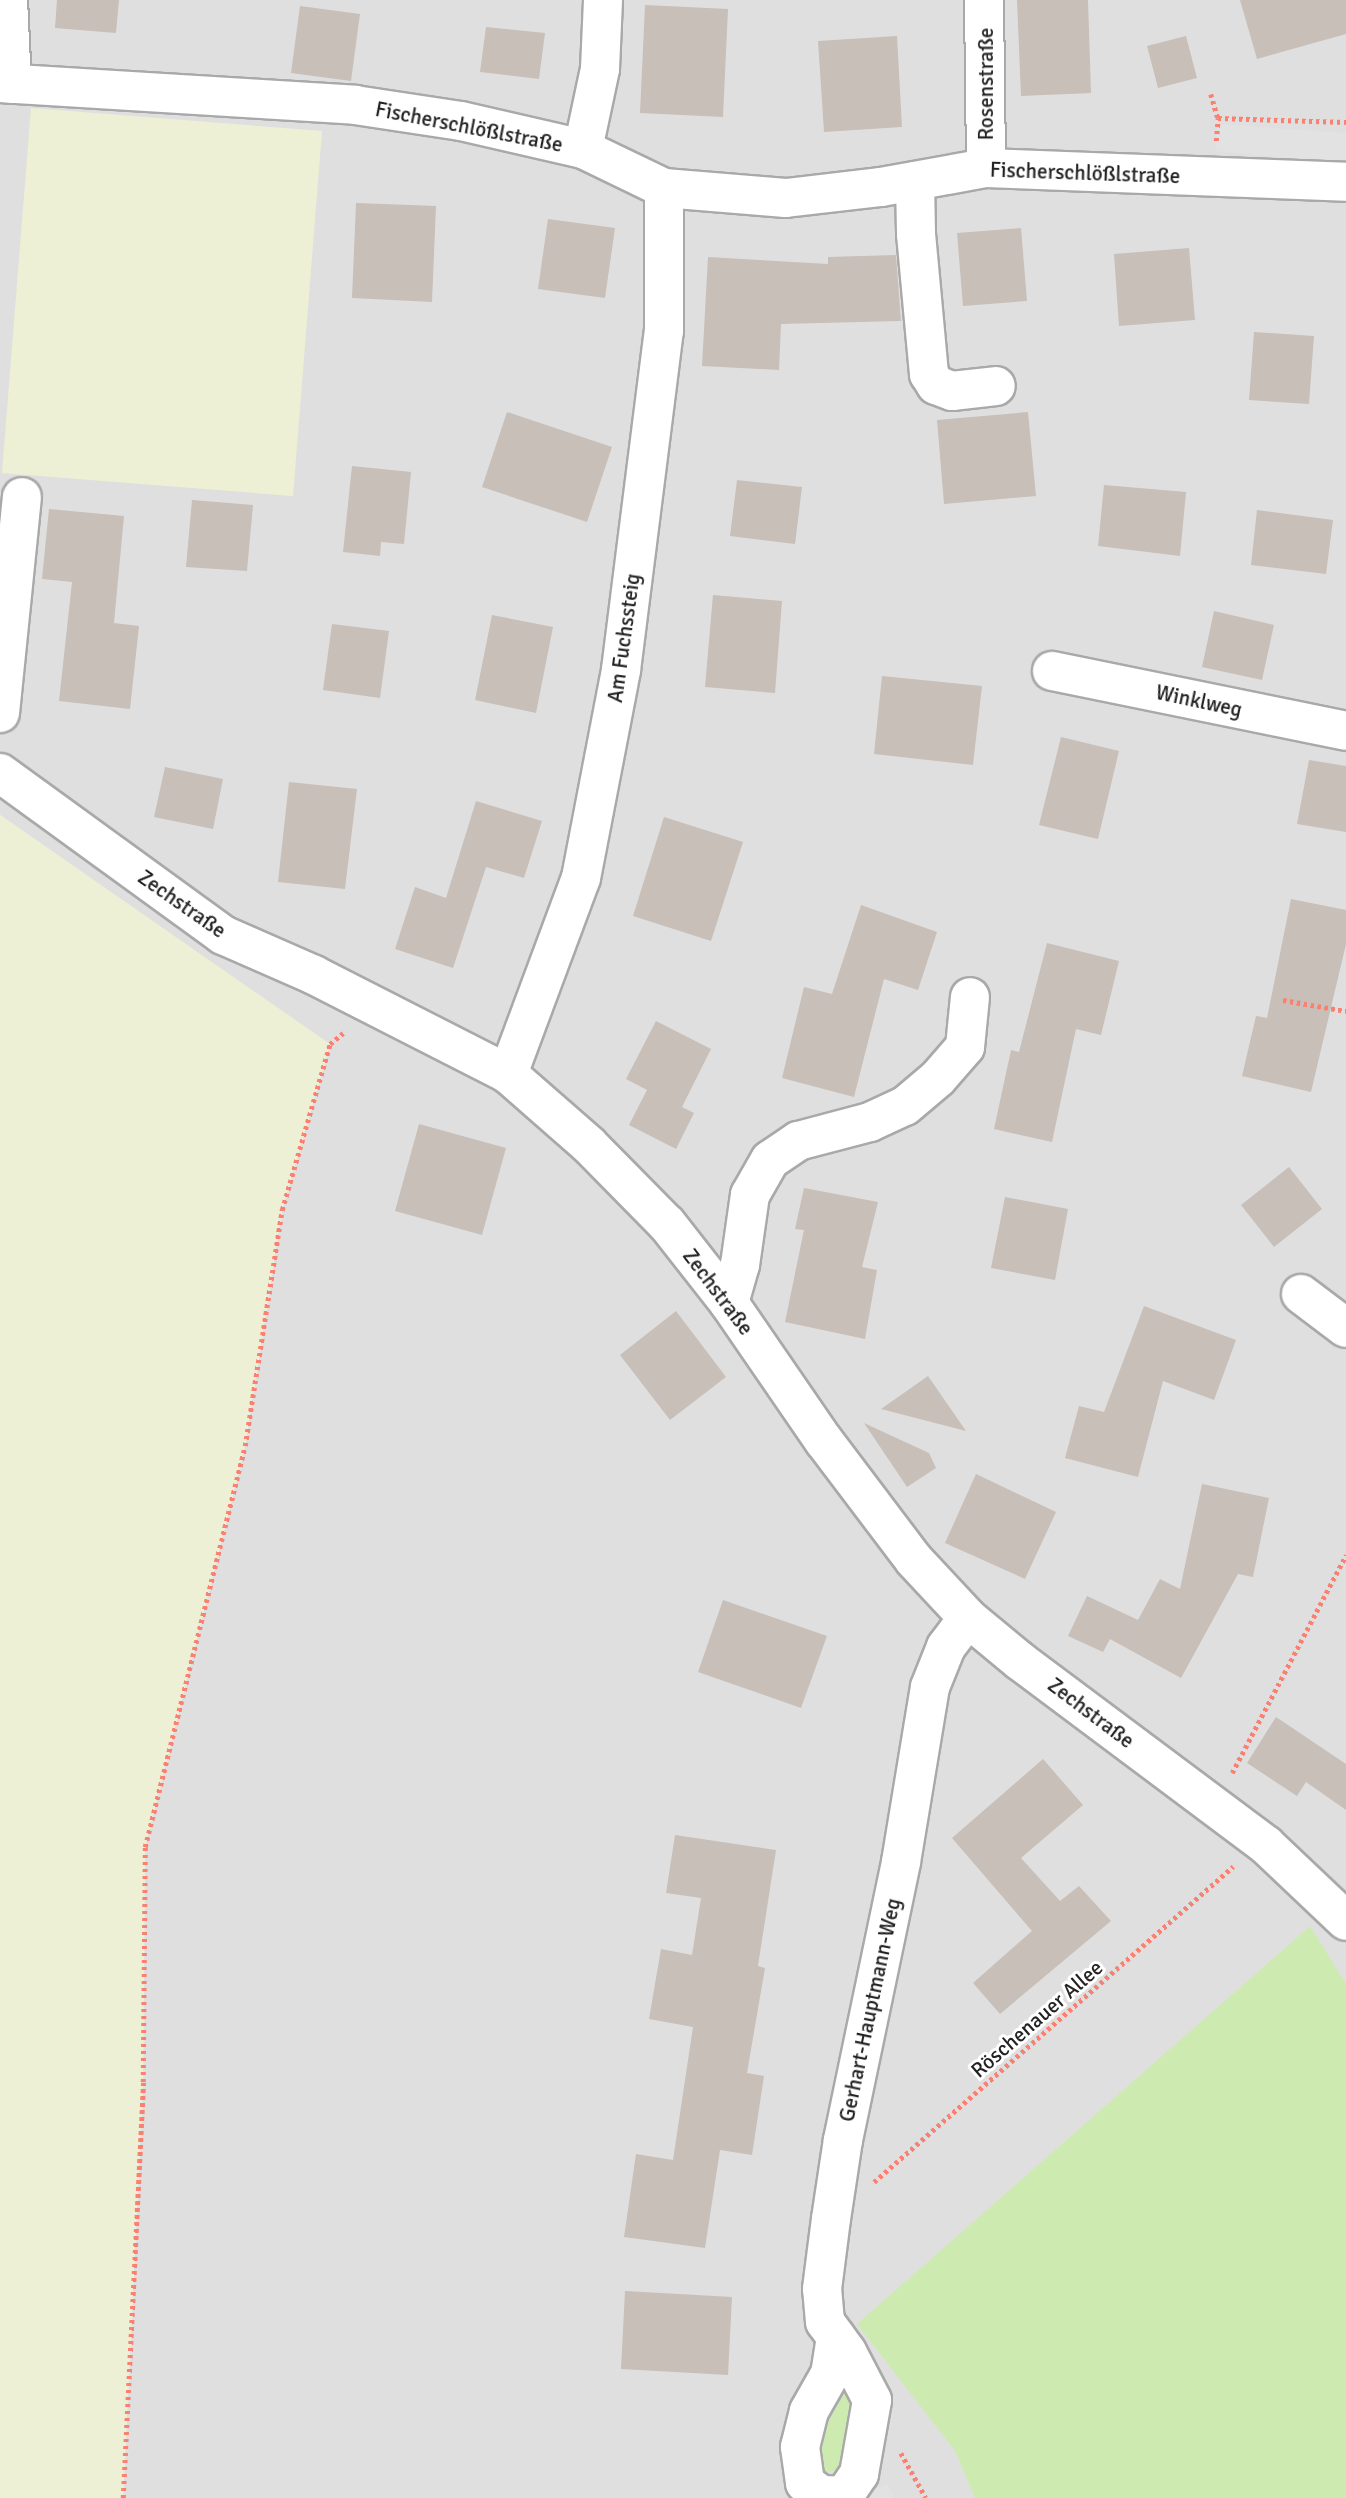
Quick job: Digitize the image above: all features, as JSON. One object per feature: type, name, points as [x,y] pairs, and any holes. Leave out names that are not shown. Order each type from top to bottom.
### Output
[{"type":"street","points":[[6,84],[8,0]]},
{"type":"street","points":[[583,149],[600,69],[603,0]]},
{"type":"street","name":"Rosenstraße","points":[[984,0],[986,168]]},
{"type":"street","name":"Fischerschlößlstraße","points":[[6,84],[355,105],[461,121],[583,149],[664,188],[786,198],[915,181],[986,168],[1346,182]]},
{"type":"street","points":[[915,181],[916,234],[929,374],[936,385],[952,391],[996,386]]},
{"type":"street","name":"Am Fuchssteig","points":[[508,1074],[581,878],[621,670],[664,331],[664,188]]},
{"type":"street","points":[[0,713],[22,497]]},
{"type":"street","name":"Winklweg","points":[[1052,671],[1346,731]]},
{"type":"street","name":"Zechstraße","points":[[0,774],[223,935],[314,975],[508,1074],[589,1145],[667,1224],[729,1303],[824,1441],[897,1538],[968,1618],[1020,1661],[1266,1845],[1346,1921]]},
{"type":"street","points":[[729,1303],[740,1265],[750,1195],[770,1160],[798,1141],[870,1122],[905,1105],[938,1078],[965,1047],[970,997]]},
{"type":"street","points":[[1301,1294],[1346,1328]]},
{"type":"street","name":"Gerhart-Hauptmann-Weg","points":[[805,2491],[844,2496],[859,2474],[872,2400],[825,2322],[822,2289],[843,2140],[901,1862],[930,1687],[946,1647],[968,1618]]},
{"type":"street","points":[[805,2491],[800,2447],[810,2411],[830,2374],[836,2337]]},
{"type":"path","points":[[1210,94],[1218,118],[1212,177]]},
{"type":"path","points":[[1218,118],[1346,122]]},
{"type":"path","points":[[1283,1000],[1346,1011]]},
{"type":"path","points":[[123,2498],[143,2082],[145,1847],[245,1446],[282,1210],[330,1044],[375,1006]]},
{"type":"path","points":[[1215,1805],[1346,1555]]},
{"type":"path","name":"Röschenauer Allee","points":[[831,2220],[1229,1870],[1266,1845]]},
{"type":"shaded area","points":[[0,0],[1346,0],[1346,2498],[123,2498],[143,2082],[145,1847],[245,1446],[282,1210],[330,1045],[0,815]]},
{"type":"shaded area","points":[[1218,124],[1346,133],[1346,164],[1215,151]]},
{"type":"shaded area","points":[[888,2484],[894,2498],[849,2498]]},
{"type":"green space","points":[[31,108],[322,131],[293,496],[2,473]]},
{"type":"green space","points":[[0,815],[330,1044],[282,1210],[245,1446],[145,1847],[143,2082],[123,2498],[0,2498]]},
{"type":"green space","points":[[1310,1926],[1346,1984],[1346,2498],[975,2498],[955,2451],[857,2324]]},
{"type":"green space","points":[[844,2387],[856,2402],[841,2461],[836,2471],[819,2473],[824,2433]]},
{"type":"building","points":[[57,0],[119,0],[116,33],[55,28]]},
{"type":"building","points":[[1017,0],[1088,0],[1091,93],[1021,96]]},
{"type":"building","points":[[1240,0],[1346,0],[1346,34],[1257,59]]},
{"type":"building","points":[[645,5],[728,9],[723,117],[640,113]]},
{"type":"building","points":[[300,6],[360,14],[351,81],[291,73]]},
{"type":"building","points":[[486,27],[545,33],[539,79],[480,72]]},
{"type":"building","points":[[897,36],[902,127],[824,132],[818,41]]},
{"type":"building","points":[[1186,36],[1197,78],[1158,88],[1147,46]]},
{"type":"building","points":[[356,203],[436,206],[432,302],[352,298]]},
{"type":"building","points":[[548,219],[615,228],[605,298],[538,289]]},
{"type":"building","points":[[1021,228],[1027,301],[963,306],[957,233]]},
{"type":"building","points":[[1189,248],[1195,320],[1119,326],[1114,254]]},
{"type":"building","points":[[896,255],[901,321],[781,324],[779,370],[702,366],[708,257],[828,264],[828,257]]},
{"type":"building","points":[[1254,332],[1314,336],[1309,404],[1249,400]]},
{"type":"building","points":[[507,412],[612,447],[587,522],[482,487]]},
{"type":"building","points":[[1028,412],[1036,496],[944,504],[937,420]]},
{"type":"building","points":[[352,466],[411,472],[404,544],[381,542],[380,556],[343,552]]},
{"type":"building","points":[[737,480],[802,487],[795,544],[730,536]]},
{"type":"building","points":[[1104,485],[1186,492],[1180,556],[1098,546]]},
{"type":"building","points":[[192,500],[253,505],[247,571],[186,567]]},
{"type":"building","points":[[49,509],[124,516],[114,623],[139,626],[130,709],[59,701],[72,582],[42,579]]},
{"type":"building","points":[[1257,510],[1333,520],[1326,574],[1251,565]]},
{"type":"building","points":[[713,595],[782,601],[775,693],[705,687]]},
{"type":"building","points":[[1214,611],[1274,625],[1262,680],[1202,667]]},
{"type":"building","points":[[492,615],[553,627],[536,713],[475,700]]},
{"type":"building","points":[[332,624],[389,631],[380,698],[323,690]]},
{"type":"building","points":[[882,676],[982,686],[973,765],[874,754]]},
{"type":"building","points":[[1061,737],[1119,751],[1098,839],[1039,825]]},
{"type":"building","points":[[1309,760],[1346,766],[1346,832],[1297,824]]},
{"type":"building","points":[[165,767],[223,779],[213,829],[154,817]]},
{"type":"building","points":[[289,782],[357,789],[345,889],[278,882]]},
{"type":"building","points":[[476,801],[542,821],[524,878],[486,867],[453,968],[395,949],[415,887],[446,898]]},
{"type":"building","points":[[664,817],[743,842],[711,941],[633,916]]},
{"type":"building","points":[[1291,899],[1346,910],[1346,944],[1311,1092],[1242,1076],[1256,1016],[1267,1018]]},
{"type":"building","points":[[861,905],[937,932],[918,990],[884,979],[854,1097],[782,1078],[804,987],[832,994]]},
{"type":"building","points":[[1047,943],[1119,961],[1101,1035],[1076,1029],[1052,1142],[994,1129],[1011,1050],[1019,1052]]},
{"type":"building","points":[[656,1021],[711,1049],[682,1107],[694,1113],[676,1149],[629,1125],[647,1090],[626,1079]]},
{"type":"building","points":[[419,1124],[506,1148],[482,1235],[395,1211]]},
{"type":"building","points":[[1289,1167],[1322,1209],[1274,1247],[1241,1205]]},
{"type":"building","points":[[804,1188],[878,1202],[862,1267],[877,1270],[865,1339],[785,1322],[804,1230],[795,1229]]},
{"type":"building","points":[[1005,1197],[1068,1209],[1055,1280],[991,1268]]},
{"type":"building","points":[[1144,1306],[1236,1340],[1214,1400],[1163,1381],[1138,1477],[1065,1458],[1079,1406],[1104,1412]]},
{"type":"building","points":[[676,1311],[726,1377],[670,1420],[620,1355]]},
{"type":"building","points":[[928,1376],[966,1431],[881,1409]]},
{"type":"building","points":[[864,1423],[929,1453],[936,1468],[907,1487]]},
{"type":"building","points":[[976,1474],[1056,1512],[1025,1579],[945,1543]]},
{"type":"building","points":[[1202,1484],[1269,1498],[1253,1577],[1238,1574],[1181,1678],[1110,1639],[1103,1652],[1068,1636],[1087,1596],[1138,1620],[1160,1579],[1180,1589]]},
{"type":"building","points":[[723,1600],[827,1636],[801,1708],[698,1672]]},
{"type":"building","points":[[1276,1717],[1346,1764],[1346,1810],[1306,1782],[1297,1796],[1247,1763]]},
{"type":"building","points":[[1043,1759],[1083,1805],[1021,1858],[1060,1901],[1079,1886],[1111,1921],[1000,2014],[973,1983],[1032,1931],[952,1838]]},
{"type":"building","points":[[675,1835],[776,1850],[758,1966],[765,1968],[747,2073],[764,2076],[752,2155],[720,2150],[705,2248],[624,2237],[636,2154],[673,2160],[693,2027],[649,2019],[661,1949],[692,1955],[701,1898],[666,1893]]},
{"type":"building","points":[[625,2291],[732,2297],[728,2375],[621,2369]]}]
